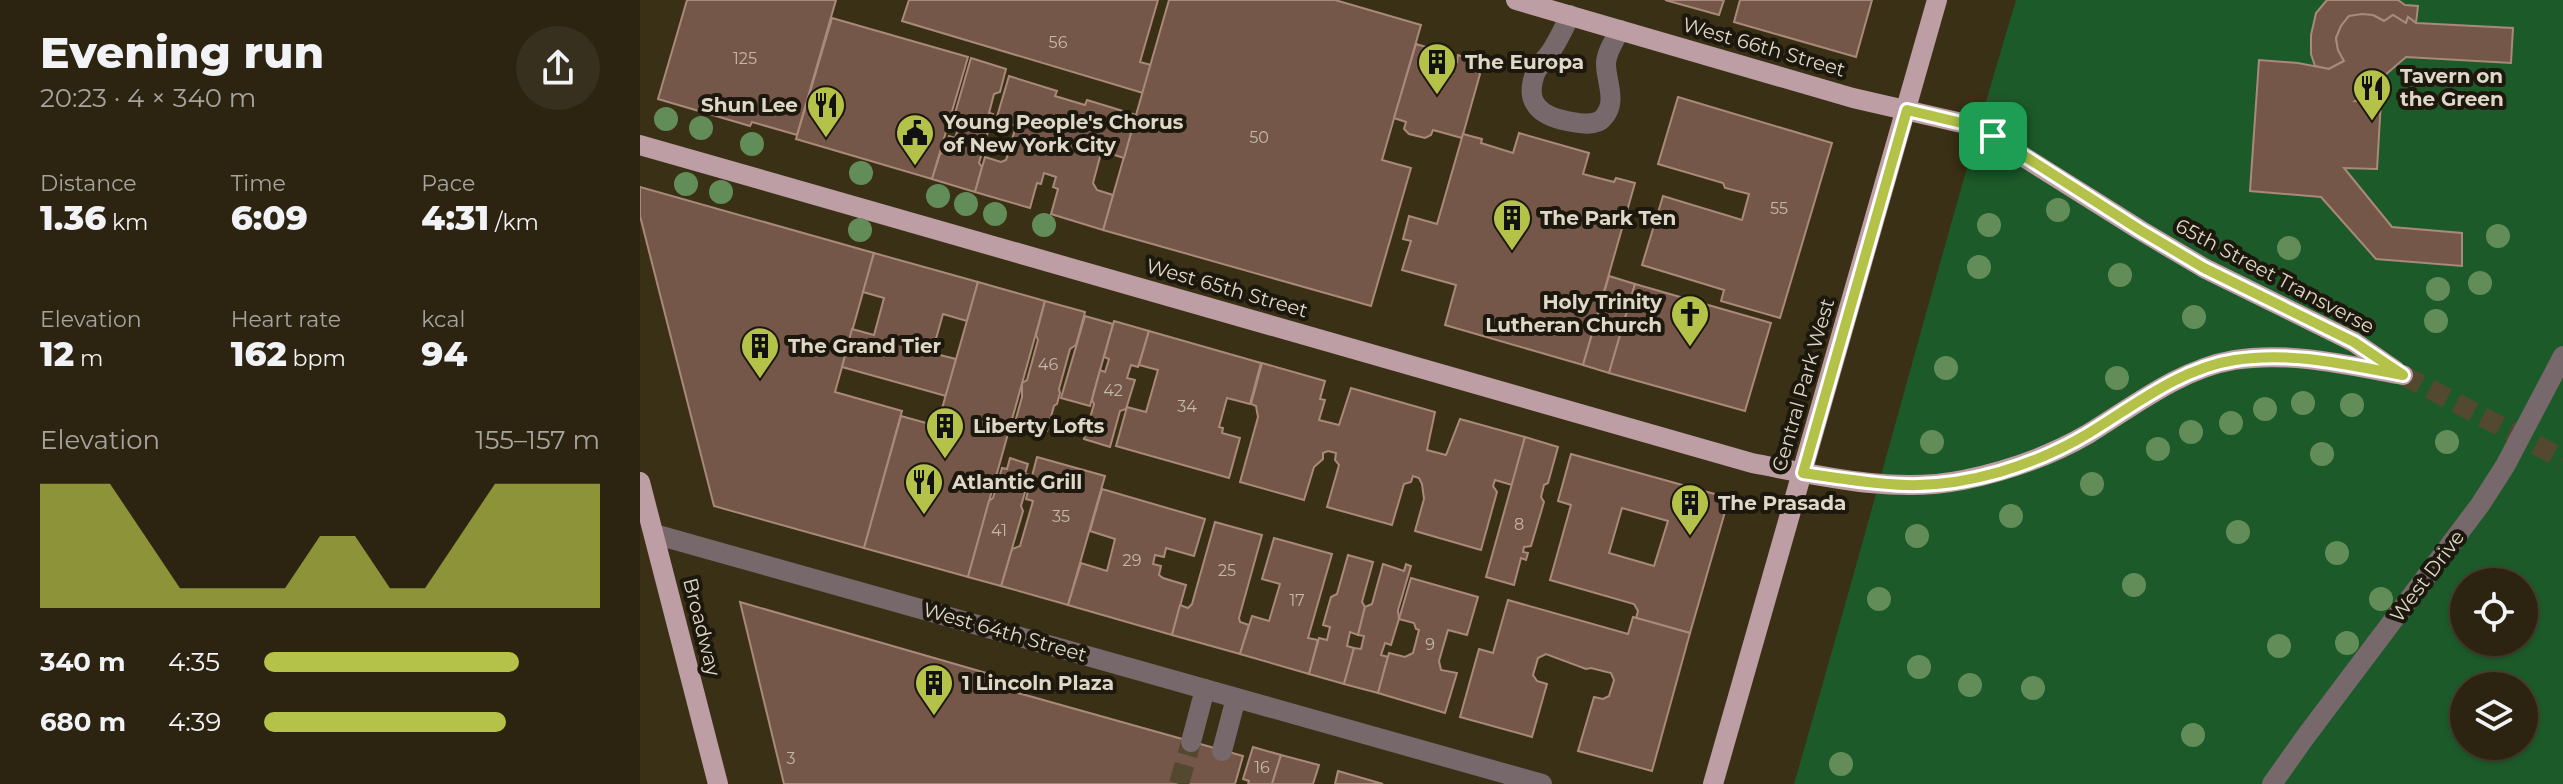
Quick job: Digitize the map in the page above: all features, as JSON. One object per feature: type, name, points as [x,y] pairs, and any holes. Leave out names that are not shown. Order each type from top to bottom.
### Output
[{"type":"main road","name":"West 66th Street","points":[[1516,0],[1853,98],[1907,110]]},
{"type":"main road","name":"Central Park West","points":[[1713,784],[1937,0]]},
{"type":"main road","name":"65th Street Transverse","points":[[1803,473],[1886,484],[1935,484],[1988,474],[2037,458],[2086,435],[2176,381],[2212,365],[2234,360],[2308,359],[2403,375],[2354,342],[2191,260],[1993,136],[1966,124],[1907,110]]},
{"type":"main road","name":"West 65th Street","points":[[640,145],[1737,459],[1803,473]]},
{"type":"main road","name":"Broadway","points":[[640,482],[718,784]]},
{"type":"street","points":[[1570,15],[1553,49],[1536,72],[1532,89],[1541,112],[1554,118],[1581,124],[1604,118],[1610,107],[1611,91],[1606,63],[1620,30]]},
{"type":"street","name":"West Drive","points":[[2272,784],[2480,505],[2505,466],[2563,356]]},
{"type":"street","name":"West 64th Street","points":[[654,534],[1542,784]]},
{"type":"street","points":[[1191,742],[1205,689]]},
{"type":"street","points":[[1222,751],[1236,698]]},
{"type":"green space","points":[[2016,0],[2563,0],[2563,784],[1794,784]]},
{"type":"building","points":[[687,0],[836,0],[797,135],[752,122],[750,126],[658,99]]},
{"type":"building","points":[[909,0],[1158,0],[1140,62],[1151,65],[1143,93],[902,21]]},
{"type":"building","points":[[1169,0],[1335,0],[1421,25],[1382,160],[1411,168],[1371,306],[1103,230]]},
{"type":"building","points":[[1665,0],[1724,0],[1719,15]]},
{"type":"building","points":[[1740,0],[1872,0],[1856,57],[1734,22]]},
{"type":"building","points":[[2327,0],[2398,0],[2405,5],[2418,6],[2416,23],[2408,17],[2406,23],[2393,15],[2384,21],[2373,15],[2349,16],[2336,38],[2344,61],[2329,69],[2315,66],[2311,54],[2311,35],[2316,13]]},
{"type":"building","points":[[2362,14],[2384,21],[2393,15],[2406,23],[2408,17],[2416,23],[2513,28],[2511,63],[2406,57],[2355,101],[2381,101],[2377,169],[2344,168],[2392,227],[2462,233],[2462,266],[2376,259],[2321,197],[2250,191],[2259,60],[2329,69],[2344,61],[2336,38],[2341,26],[2349,16]]},
{"type":"building","points":[[832,18],[968,57],[932,179],[796,139]]},
{"type":"building","name":"The Europa","points":[[1416,44],[1443,52],[1442,58],[1457,62],[1458,55],[1473,60],[1480,74],[1462,138],[1433,130],[1425,138],[1409,134],[1404,129],[1406,122],[1394,118]]},
{"type":"building","points":[[971,58],[1006,69],[1000,92],[994,94],[989,113],[993,114],[979,163],[982,167],[975,192],[932,179],[949,136],[955,138],[958,129],[951,127]]},
{"type":"building","points":[[1009,76],[1057,91],[1055,96],[1085,105],[1087,100],[1136,115],[1124,158],[1108,153],[1100,157],[1093,183],[1097,190],[1113,195],[1103,230],[1051,214],[1058,189],[1053,187],[1056,177],[1044,173],[1041,184],[1037,183],[1030,208],[975,192],[985,157],[1001,162],[1006,160],[1016,126],[996,120]]},
{"type":"building","points":[[1678,97],[1832,143],[1780,318],[1721,301],[1724,290],[1642,265],[1663,196],[1742,220],[1749,194],[1658,164]]},
{"type":"building","name":"The Park Ten","points":[[1519,133],[1589,153],[1583,174],[1614,182],[1616,178],[1635,183],[1583,365],[1445,325],[1456,285],[1402,270],[1411,241],[1403,239],[1409,216],[1437,224],[1463,134],[1513,153]]},
{"type":"building","name":"The Grand Tier","points":[[640,187],[874,253],[835,392],[902,411],[864,548],[714,506],[640,216]]},
{"type":"building","points":[[874,253],[978,282],[967,321],[943,314],[932,353],[956,359],[946,396],[842,367],[852,329],[874,335],[884,298],[863,292]]},
{"type":"building","points":[[1609,276],[1635,284],[1609,373],[1583,365]]},
{"type":"building","name":"Liberty Lofts","points":[[978,282],[1045,301],[968,577],[864,548],[901,416],[937,426]]},
{"type":"building","name":"Holy Trinity Lutheran Church","points":[[1635,284],[1771,323],[1745,411],[1609,373]]},
{"type":"building","points":[[1045,301],[1085,312],[1076,345],[1070,349],[1047,431],[1015,422],[1022,397],[1022,383],[1027,380],[1038,340],[1036,335]]},
{"type":"building","points":[[1085,316],[1113,324],[1090,406],[1061,398]]},
{"type":"building","points":[[1114,321],[1149,331],[1138,367],[1131,365],[1127,378],[1135,380],[1126,409],[1120,411],[1110,447],[1084,439],[1100,370],[1105,372],[1109,359],[1104,357]]},
{"type":"building","points":[[1149,331],[1261,363],[1250,404],[1227,398],[1219,427],[1223,428],[1222,433],[1240,438],[1229,478],[1116,446],[1127,407],[1146,412],[1158,370],[1139,365]]},
{"type":"building","points":[[1262,363],[1325,381],[1320,399],[1325,400],[1319,420],[1339,425],[1351,388],[1435,412],[1427,450],[1446,455],[1460,419],[1525,437],[1512,485],[1495,480],[1493,486],[1497,492],[1481,550],[1415,531],[1424,499],[1422,484],[1419,478],[1413,476],[1411,482],[1404,484],[1392,525],[1327,507],[1339,465],[1335,460],[1336,453],[1323,453],[1323,459],[1314,467],[1304,500],[1240,482],[1258,417],[1256,406],[1251,404]]},
{"type":"building","points":[[1525,437],[1558,447],[1548,483],[1544,485],[1541,497],[1544,502],[1531,546],[1524,547],[1523,552],[1528,553],[1526,560],[1521,558],[1514,585],[1486,577]]},
{"type":"building","name":"The Prasada","points":[[1571,454],[1729,498],[1690,633],[1636,618],[1638,611],[1634,604],[1550,580],[1571,505],[1558,501]],"holes":[[[1622,508],[1668,521],[1654,566],[1609,553]]]},
{"type":"building","points":[[1037,457],[1105,476],[1068,605],[1001,586],[1012,549],[1020,546],[1033,501],[1026,499]]},
{"type":"building","points":[[1010,458],[1028,464],[1025,474],[1030,475],[1001,586],[968,577],[989,501],[993,498],[1002,468],[1007,469]]},
{"type":"building","points":[[1102,489],[1205,519],[1194,556],[1166,548],[1164,557],[1155,555],[1153,564],[1161,566],[1159,575],[1186,585],[1172,635],[1068,605],[1081,563],[1107,571],[1115,539],[1090,531]]},
{"type":"building","points":[[1215,522],[1262,535],[1239,618],[1240,622],[1249,625],[1240,654],[1172,635],[1180,605],[1188,608],[1192,604]]},
{"type":"building","points":[[1274,538],[1332,554],[1308,638],[1318,640],[1309,674],[1240,654],[1252,616],[1269,621],[1280,584],[1262,579]]},
{"type":"building","points":[[1348,555],[1373,562],[1362,602],[1365,607],[1358,635],[1350,632],[1347,646],[1354,648],[1344,684],[1309,674],[1319,638],[1327,640],[1330,627],[1323,625],[1331,597],[1337,594]]},
{"type":"building","points":[[1383,564],[1404,571],[1406,564],[1411,566],[1391,645],[1385,643],[1381,655],[1388,657],[1378,693],[1344,684],[1354,648],[1361,649],[1364,636],[1358,635],[1365,607],[1372,604]]},
{"type":"building","points":[[1411,578],[1478,597],[1467,635],[1448,630],[1439,661],[1441,670],[1457,673],[1445,713],[1378,693],[1389,653],[1405,657],[1413,653],[1419,630],[1414,623],[1399,619]]},
{"type":"building","points":[[1508,600],[1628,634],[1633,617],[1690,633],[1652,771],[1578,751],[1594,697],[1603,699],[1609,696],[1614,680],[1611,673],[1586,669],[1546,654],[1538,658],[1533,675],[1537,681],[1547,684],[1532,737],[1460,717],[1479,649],[1493,653]]},
{"type":"building","name":"1 Lincoln Plaza","points":[[740,602],[1014,681],[1011,691],[1243,756],[1235,784],[784,784]]},
{"type":"building","points":[[1253,747],[1281,755],[1272,784],[1248,784],[1249,781],[1243,779]]},
{"type":"building","points":[[1281,755],[1319,765],[1313,784],[1272,784]]},
{"type":"building","points":[[1338,771],[1383,784],[1335,784]]},
{"type":"tunnel","points":[[2403,375],[2563,459]]},
{"type":"tunnel","points":[[1179,784],[1191,742]]},
{"type":"place","name":"The Europa","points":[[1437,96]]},
{"type":"place","name":"Tavern on the Green","points":[[2372,122]]},
{"type":"place","name":"Shun Lee","points":[[826,139]]},
{"type":"place","name":"Young People's Chorus of New York City","points":[[915,167]]},
{"type":"place","name":"The Park Ten","points":[[1512,252]]},
{"type":"place","name":"Holy Trinity Lutheran Church","points":[[1690,348]]},
{"type":"place","name":"The Grand Tier","points":[[760,380]]},
{"type":"place","name":"Liberty Lofts","points":[[945,460]]},
{"type":"place","name":"Atlantic Grill","points":[[924,516]]},
{"type":"place","name":"The Prasada","points":[[1690,537]]},
{"type":"place","name":"1 Lincoln Plaza","points":[[934,717]]},
{"type":"route","points":[[1907,110],[1966,124],[1993,136],[2204,268],[2354,342],[2403,375],[2308,359],[2234,360],[2212,365],[2165,386],[2061,448],[1988,474],[1908,486],[1803,473],[1907,110]]}]
